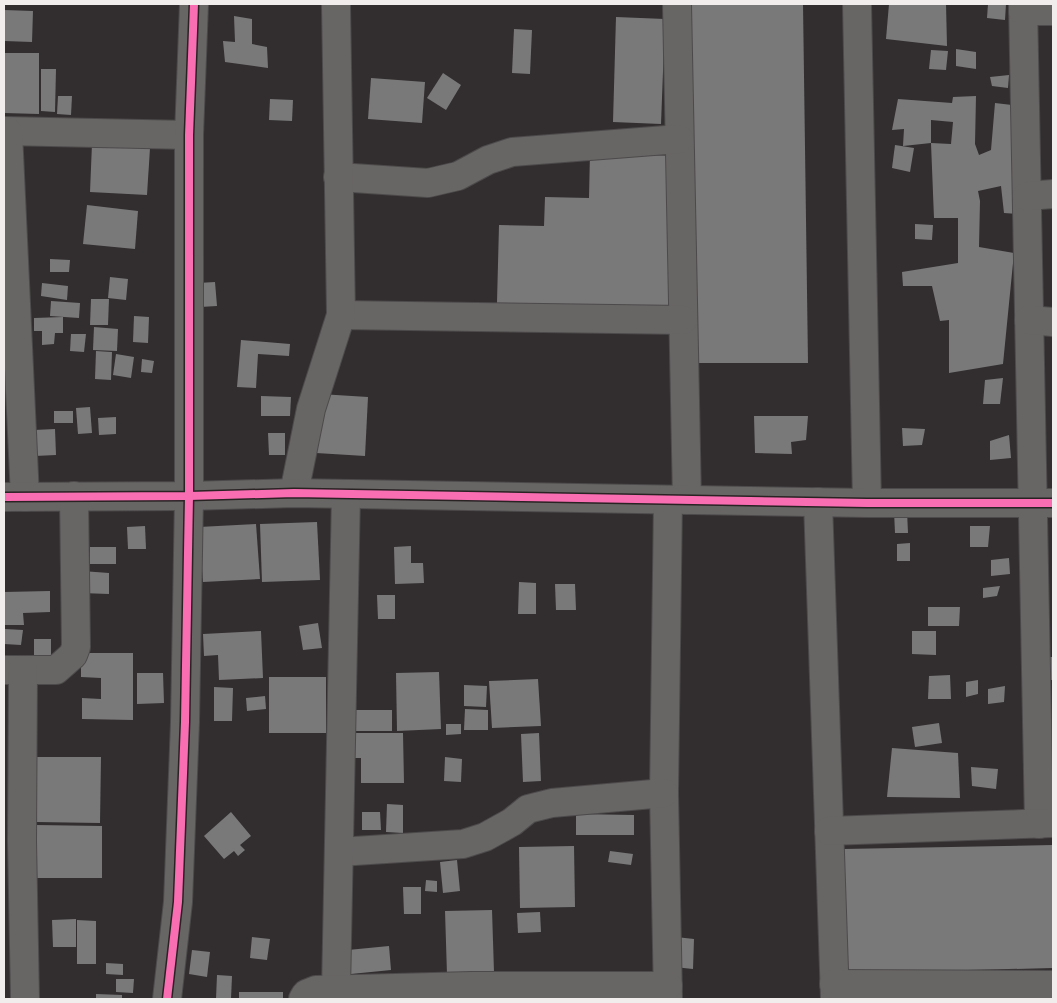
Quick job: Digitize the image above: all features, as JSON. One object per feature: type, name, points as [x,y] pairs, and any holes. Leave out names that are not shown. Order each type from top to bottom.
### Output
[{"type":"street","points":[[167,999],[178,902],[186,712],[189,496],[189,135],[194,4]]},
{"type":"street","points":[[294,493],[311,409],[341,315],[336,4]]},
{"type":"street","points":[[303,999],[306,994],[316,990],[472,986],[668,992],[664,793],[683,320],[677,4]]},
{"type":"street","points":[[857,4],[867,503]]},
{"type":"street","points":[[829,831],[1046,824],[1040,195],[1023,7],[1053,11]]},
{"type":"street","points":[[189,135],[6,132],[15,497],[294,493],[867,503],[1043,503]]},
{"type":"street","points":[[338,177],[428,183],[458,176],[488,160],[512,152],[679,139]]},
{"type":"street","points":[[341,315],[683,320]]},
{"type":"street","points":[[336,990],[346,494]]},
{"type":"street","points":[[18,992],[13,841],[13,670],[56,670],[73,655],[76,647],[74,496]]},
{"type":"street","points":[[818,502],[835,992],[1053,985]]},
{"type":"street","points":[[339,852],[463,844],[485,837],[512,822],[528,809],[552,803],[664,793]]},
{"type":"building","points":[[689,4],[803,4],[808,363],[694,363]]},
{"type":"building","points":[[889,4],[946,4],[947,46],[886,39]]},
{"type":"building","points":[[988,4],[1006,4],[1005,20],[987,18]]},
{"type":"building","points":[[4,10],[33,11],[32,42],[4,41]]},
{"type":"building","points":[[234,16],[252,19],[252,44],[267,47],[268,68],[225,62],[223,41],[235,42]]},
{"type":"building","points":[[616,17],[665,19],[661,124],[613,122]]},
{"type":"building","points":[[514,29],[532,30],[530,74],[512,73]]},
{"type":"building","points":[[956,49],[976,52],[976,69],[956,66]]},
{"type":"building","points":[[931,50],[948,51],[946,70],[929,69]]},
{"type":"building","points":[[4,53],[39,53],[39,114],[4,113]]},
{"type":"building","points":[[41,69],[56,69],[55,112],[41,111]]},
{"type":"building","points":[[443,73],[461,85],[446,110],[427,98]]},
{"type":"building","points":[[1009,75],[1008,88],[992,86],[990,77]]},
{"type":"building","points":[[371,78],[425,82],[422,123],[368,119]]},
{"type":"building","points":[[58,96],[72,96],[71,115],[57,114]]},
{"type":"building","points":[[976,96],[975,144],[979,155],[991,150],[995,103],[1012,105],[1011,124],[1018,214],[1004,213],[1001,186],[978,191],[980,201],[979,247],[1014,253],[1003,364],[949,373],[949,320],[940,321],[932,286],[903,286],[902,272],[958,263],[958,218],[934,218],[931,143],[903,146],[904,129],[892,130],[898,99],[952,103],[953,97]],"holes":[[[931,120],[953,122],[951,144],[931,143]]]},
{"type":"building","points":[[270,99],[293,100],[292,121],[269,120]]},
{"type":"building","points":[[92,144],[150,148],[147,195],[90,192]]},
{"type":"building","points":[[895,145],[914,148],[910,172],[892,168]]},
{"type":"building","points":[[590,153],[679,156],[675,309],[497,303],[499,225],[544,226],[545,197],[589,198]]},
{"type":"building","points":[[87,205],[138,211],[135,249],[83,244]]},
{"type":"building","points":[[915,224],[933,225],[932,240],[915,239]]},
{"type":"building","points":[[50,259],[70,260],[69,272],[50,272]]},
{"type":"building","points":[[110,277],[128,279],[126,300],[108,298]]},
{"type":"building","points":[[215,282],[217,306],[200,307],[198,283]]},
{"type":"building","points":[[42,283],[68,286],[67,300],[41,296]]},
{"type":"building","points":[[91,299],[109,299],[108,325],[90,325]]},
{"type":"building","points":[[51,301],[80,303],[79,318],[50,316]]},
{"type":"building","points":[[134,316],[149,317],[148,343],[133,342]]},
{"type":"building","points":[[63,317],[63,333],[55,333],[54,344],[42,345],[42,331],[34,331],[34,318]]},
{"type":"building","points":[[94,327],[118,329],[117,351],[93,350]]},
{"type":"building","points":[[71,334],[86,334],[84,352],[70,351]]},
{"type":"building","points":[[241,340],[290,344],[289,356],[258,354],[256,388],[237,387]]},
{"type":"building","points":[[96,351],[112,352],[111,380],[95,379]]},
{"type":"building","points":[[116,354],[134,357],[131,378],[113,375]]},
{"type":"building","points":[[142,359],[154,361],[152,373],[141,372]]},
{"type":"building","points":[[1003,378],[1000,404],[983,404],[985,380]]},
{"type":"building","points":[[320,394],[368,397],[365,456],[316,453]]},
{"type":"building","points":[[261,396],[291,397],[290,416],[261,416]]},
{"type":"building","points":[[90,407],[92,433],[78,434],[76,408]]},
{"type":"building","points":[[54,411],[73,411],[73,423],[54,423]]},
{"type":"building","points":[[754,416],[808,416],[806,440],[791,442],[792,454],[755,453]]},
{"type":"building","points":[[116,417],[116,434],[99,435],[98,418]]},
{"type":"building","points":[[902,428],[925,429],[922,445],[903,446]]},
{"type":"building","points":[[55,429],[56,455],[35,456],[34,430]]},
{"type":"building","points":[[268,433],[285,433],[285,455],[269,455]]},
{"type":"building","points":[[1009,435],[1011,458],[990,460],[990,441]]},
{"type":"building","points":[[894,511],[907,511],[908,533],[895,533]]},
{"type":"building","points":[[317,522],[320,580],[262,582],[260,524]]},
{"type":"building","points":[[256,524],[260,579],[203,582],[199,527]]},
{"type":"building","points":[[145,526],[146,549],[128,549],[127,527]]},
{"type":"building","points":[[970,526],[990,526],[988,547],[970,547]]},
{"type":"building","points":[[910,543],[910,561],[897,561],[897,544]]},
{"type":"building","points":[[411,546],[411,563],[423,563],[424,583],[395,584],[394,547]]},
{"type":"building","points":[[90,547],[116,547],[116,564],[90,564]]},
{"type":"building","points":[[1009,558],[1010,574],[991,576],[991,560]]},
{"type":"building","points":[[82,571],[109,573],[109,594],[81,593]]},
{"type":"building","points":[[519,582],[536,583],[536,614],[518,614]]},
{"type":"building","points":[[555,584],[575,584],[576,610],[556,610]]},
{"type":"building","points":[[1000,586],[997,596],[983,598],[983,588]]},
{"type":"building","points":[[50,591],[50,612],[23,613],[24,625],[5,625],[4,592]]},
{"type":"building","points":[[377,595],[395,595],[395,619],[378,619]]},
{"type":"building","points":[[928,607],[960,607],[959,626],[928,626]]},
{"type":"building","points":[[318,623],[322,648],[303,650],[299,626]]},
{"type":"building","points":[[5,629],[23,630],[21,645],[4,644]]},
{"type":"building","points":[[261,631],[263,678],[219,680],[218,655],[204,656],[203,634]]},
{"type":"building","points":[[912,631],[936,631],[936,655],[912,654]]},
{"type":"building","points":[[34,639],[51,639],[51,656],[34,655]]},
{"type":"building","points":[[81,653],[133,653],[133,720],[82,719],[82,698],[101,699],[101,678],[81,677]]},
{"type":"building","points":[[1047,657],[1053,657],[1053,680],[1049,680]]},
{"type":"building","points":[[439,672],[441,729],[397,731],[396,673]]},
{"type":"building","points":[[137,673],[163,673],[164,703],[137,704]]},
{"type":"building","points":[[950,675],[951,699],[928,699],[929,676]]},
{"type":"building","points":[[269,677],[326,677],[326,733],[269,733]]},
{"type":"building","points":[[538,679],[541,726],[492,728],[489,681]]},
{"type":"building","points":[[978,680],[978,694],[966,697],[966,682]]},
{"type":"building","points":[[464,685],[487,686],[486,707],[464,706]]},
{"type":"building","points":[[1005,686],[1004,702],[988,704],[988,689]]},
{"type":"building","points":[[214,687],[233,688],[232,721],[214,721]]},
{"type":"building","points":[[265,696],[266,709],[247,711],[246,698]]},
{"type":"building","points":[[465,709],[488,710],[488,730],[464,730]]},
{"type":"building","points":[[349,710],[392,710],[392,731],[350,731]]},
{"type":"building","points":[[939,723],[942,743],[915,747],[912,727]]},
{"type":"building","points":[[446,724],[461,724],[461,734],[446,735]]},
{"type":"building","points":[[349,733],[403,733],[404,783],[361,783],[361,758],[349,758]]},
{"type":"building","points":[[539,733],[541,781],[523,782],[521,734]]},
{"type":"building","points":[[892,748],[958,753],[960,798],[887,797]]},
{"type":"building","points":[[37,757],[101,757],[100,823],[36,822]]},
{"type":"building","points":[[445,757],[462,759],[461,782],[444,781]]},
{"type":"building","points":[[971,767],[998,769],[996,789],[972,786]]},
{"type":"building","points":[[387,804],[403,805],[403,833],[386,832]]},
{"type":"building","points":[[231,812],[251,836],[240,845],[245,850],[238,856],[234,851],[224,859],[204,836]]},
{"type":"building","points":[[362,812],[380,812],[381,830],[362,830]]},
{"type":"building","points":[[576,814],[634,815],[634,835],[576,835]]},
{"type":"building","points":[[36,825],[102,826],[102,878],[36,878]]},
{"type":"building","points":[[1053,845],[1053,968],[846,973],[843,849]]},
{"type":"building","points":[[574,846],[575,907],[520,908],[519,847]]},
{"type":"building","points":[[610,851],[633,854],[631,865],[608,862]]},
{"type":"building","points":[[457,860],[460,891],[443,893],[440,862]]},
{"type":"building","points":[[426,880],[437,881],[437,892],[425,891]]},
{"type":"building","points":[[403,887],[421,887],[421,914],[404,914]]},
{"type":"building","points":[[492,910],[494,972],[447,974],[445,911]]},
{"type":"building","points":[[540,912],[541,932],[518,933],[517,913]]},
{"type":"building","points":[[76,919],[76,947],[53,947],[52,920]]},
{"type":"building","points":[[77,920],[96,921],[96,964],[77,964]]},
{"type":"building","points":[[252,937],[270,939],[267,960],[250,958]]},
{"type":"building","points":[[676,937],[694,939],[693,969],[674,967]]},
{"type":"building","points":[[389,946],[391,970],[351,974],[348,950]]},
{"type":"building","points":[[192,950],[210,952],[207,977],[189,974]]},
{"type":"building","points":[[106,963],[123,964],[123,975],[106,974]]},
{"type":"building","points":[[217,975],[232,976],[231,999],[216,999]]},
{"type":"building","points":[[116,979],[134,979],[133,993],[116,992]]},
{"type":"building","points":[[239,992],[283,992],[283,999],[239,999]]},
{"type":"building","points":[[96,994],[122,995],[122,999],[96,999]]},
{"type":"cycle path","points":[[167,999],[178,902],[185,722],[189,496],[189,135],[194,4]]},
{"type":"cycle path","points":[[4,497],[189,496],[294,493],[867,503],[1053,503]]}]
